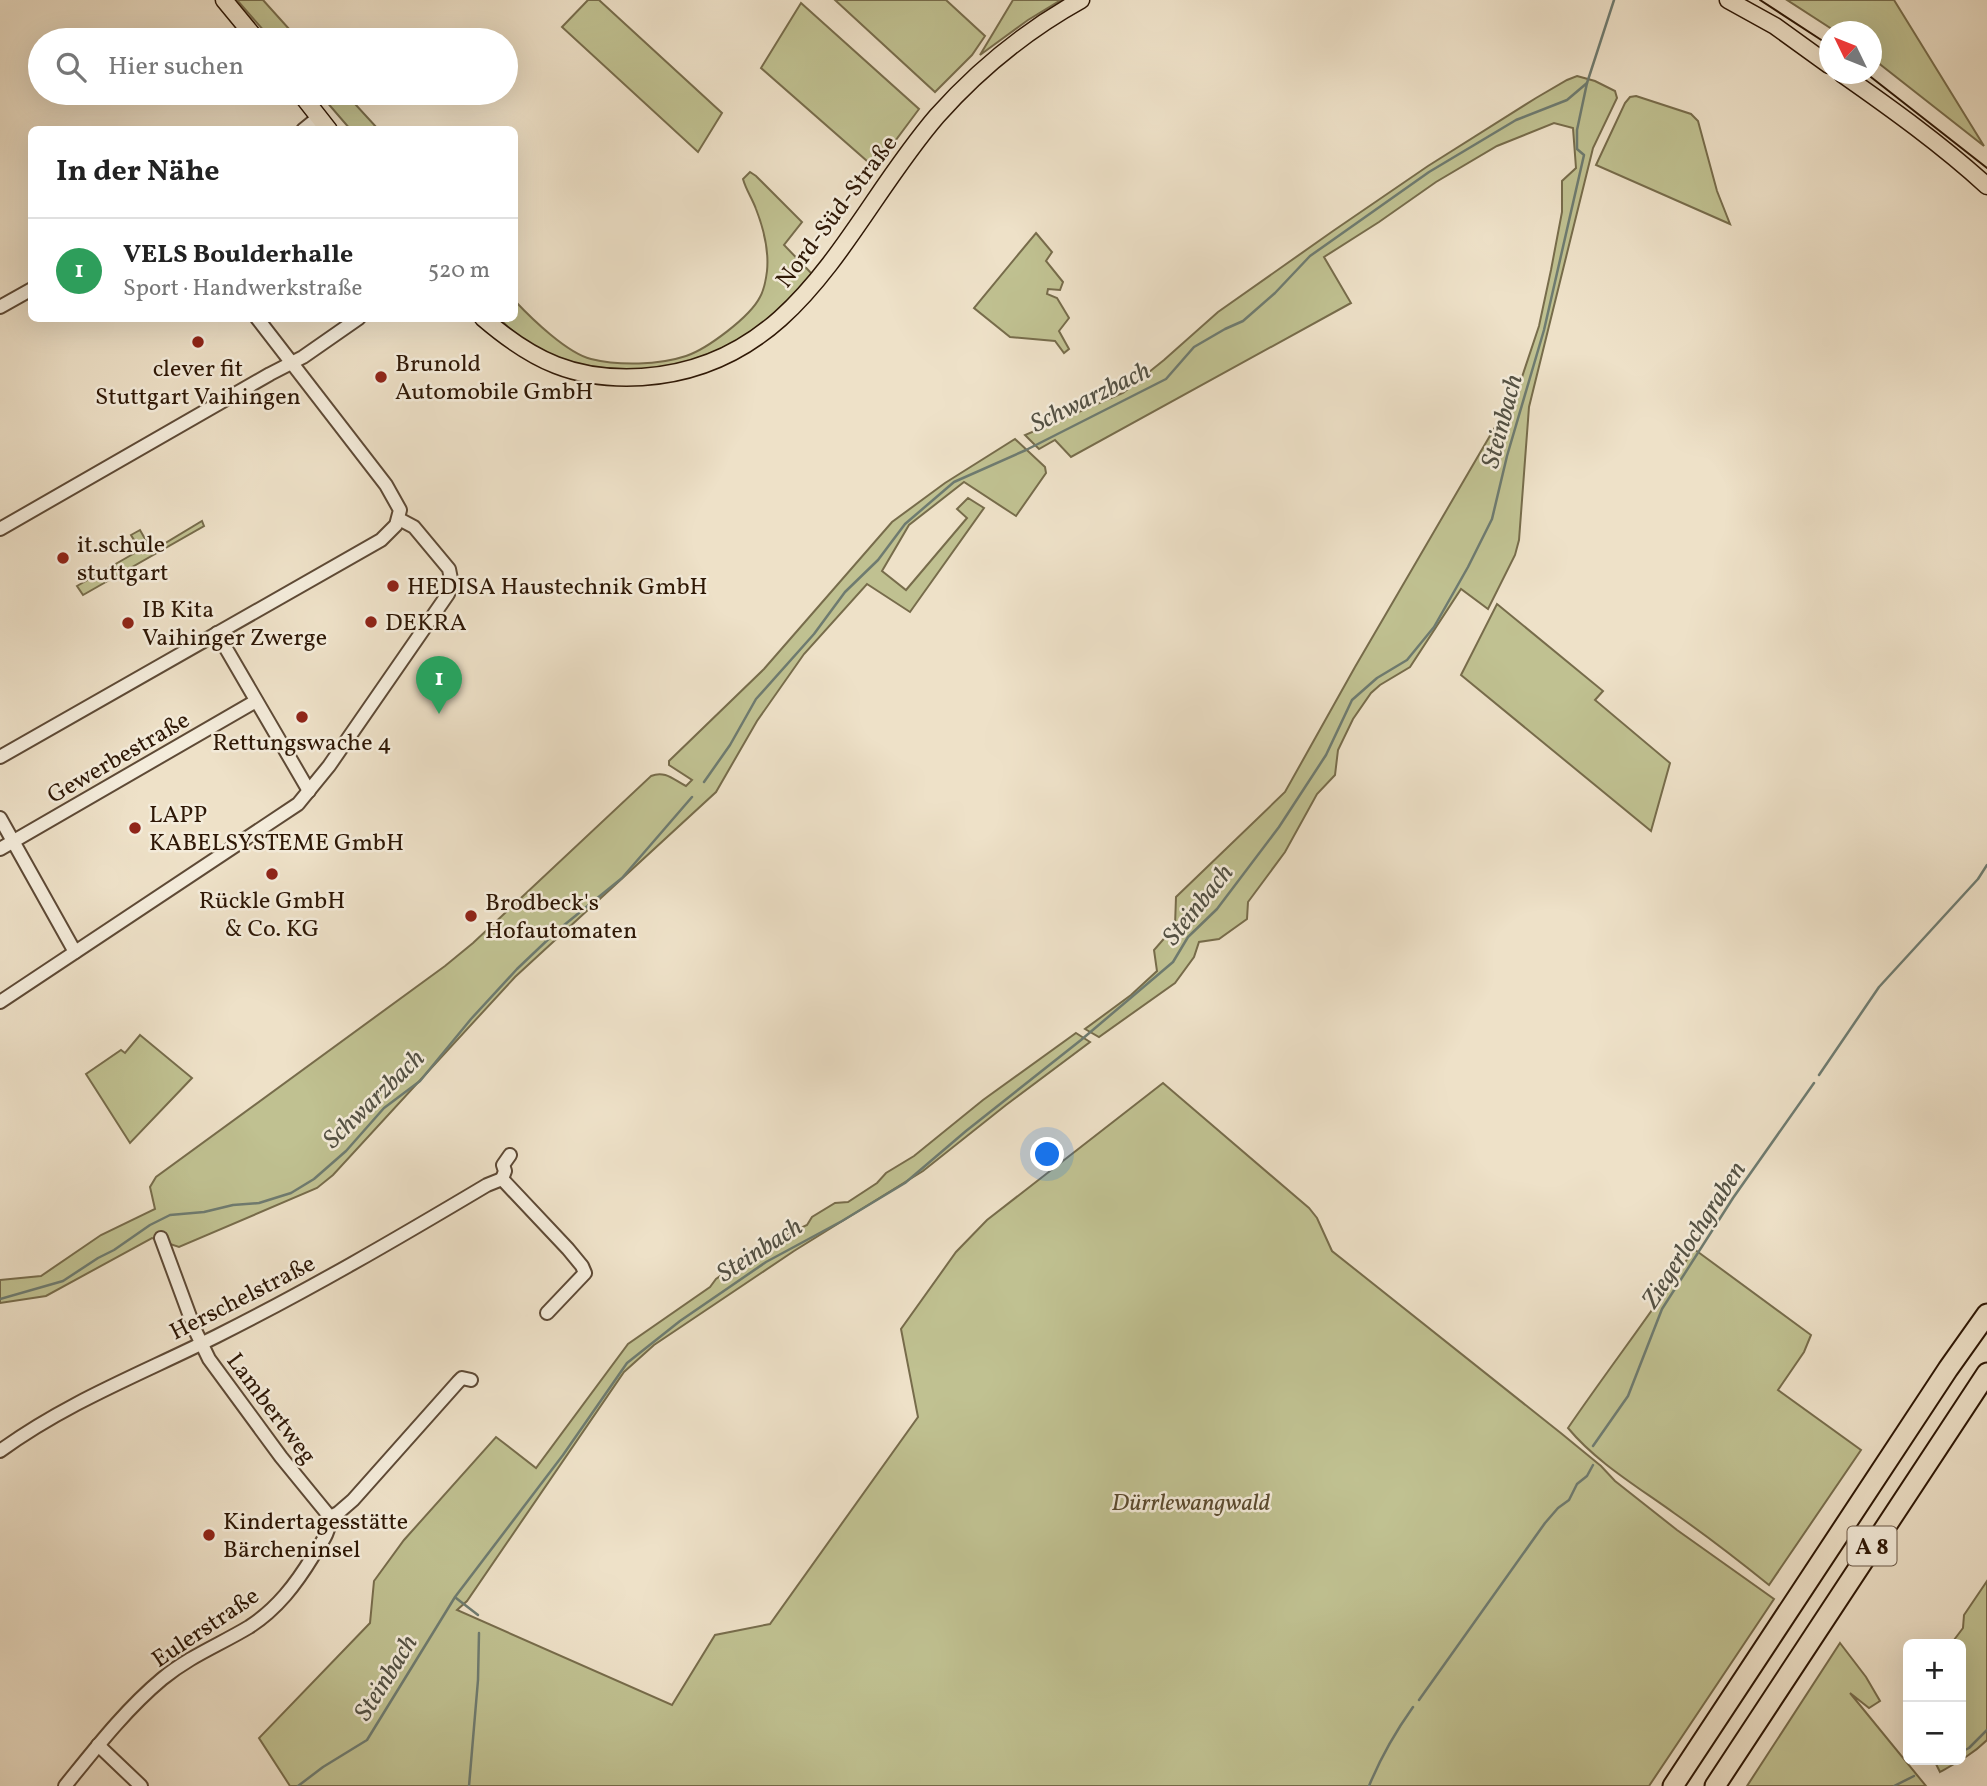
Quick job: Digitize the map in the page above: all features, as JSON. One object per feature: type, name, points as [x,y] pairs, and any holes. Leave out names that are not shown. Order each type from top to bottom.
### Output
[{"type":"highway","name":"A 8","points":[[1673,1786],[1987,1314]]},
{"type":"highway","name":"A 8","points":[[1715,1786],[1987,1373]]},
{"type":"main road","points":[[224,0],[247,28]]},
{"type":"main road","name":"Nord-Süd-Straße","points":[[488,322],[518,347],[556,366],[611,377],[655,376],[700,366],[746,345],[785,316],[827,270],[916,142],[961,91],[1013,46],[1081,0]]},
{"type":"main road","points":[[1728,0],[1775,26],[1819,58]]},
{"type":"main road","points":[[1856,84],[1987,186]]},
{"type":"main road","points":[[310,105],[324,123]]},
{"type":"street","points":[[0,307],[28,291]]},
{"type":"street","points":[[0,757],[381,540],[394,529],[400,510],[386,485],[260,322]]},
{"type":"street","points":[[0,529],[291,364],[354,322]]},
{"type":"street","points":[[0,1002],[298,804],[309,791],[448,594],[452,584],[449,569],[414,527],[399,519]]},
{"type":"street","points":[[217,634],[309,791]]},
{"type":"street","name":"Gewerbestraße","points":[[0,849],[256,701]]},
{"type":"street","points":[[0,818],[75,952]]},
{"type":"street","points":[[510,1155],[503,1165],[505,1171],[502,1179],[568,1249],[585,1273],[547,1313]]},
{"type":"street","name":"Herschelstraße","points":[[0,1451],[83,1399],[201,1344],[294,1296],[487,1185],[502,1179]]},
{"type":"street","name":"Lambertweg","points":[[162,1238],[201,1344],[213,1366],[330,1517]]},
{"type":"street","name":"Eulerstraße","points":[[65,1786],[124,1716],[183,1662],[248,1627],[274,1608],[298,1582],[328,1531],[330,1517],[353,1500],[462,1378],[471,1380]]},
{"type":"street","points":[[98,1745],[141,1786]]},
{"type":"green space","points":[[237,0],[263,0],[288,28],[262,28]]},
{"type":"green space","points":[[588,0],[599,0],[722,113],[698,152],[562,27]]},
{"type":"green space","points":[[835,0],[946,0],[985,36],[972,55],[935,92]]},
{"type":"green space","points":[[1013,0],[1061,0],[980,55]]},
{"type":"green space","points":[[1787,0],[1894,0],[1984,146],[1882,66],[1882,21],[1820,21]]},
{"type":"green space","points":[[801,3],[919,109],[875,168],[761,68]]},
{"type":"green space","points":[[1577,76],[1615,91],[1617,98],[1593,148],[1529,407],[1519,540],[1515,555],[1488,609],[1461,589],[1410,667],[1371,693],[1353,719],[1338,750],[1335,775],[1317,794],[1285,852],[1248,902],[1247,919],[1219,939],[1199,942],[1194,957],[1175,983],[1099,1037],[1085,1029],[1131,995],[1157,971],[1154,950],[1175,926],[1176,897],[1285,792],[1519,386],[1539,326],[1551,270],[1562,212],[1562,181],[1576,168],[1573,128],[1554,123],[1497,146],[1436,182],[1324,257],[1351,303],[1071,457],[1055,440],[1039,449],[1025,435],[1123,393],[1218,312],[1333,231],[1428,166],[1536,98]]},
{"type":"green space","points":[[1636,96],[1691,114],[1698,121],[1717,191],[1730,224],[1596,165],[1625,103],[1630,97]]},
{"type":"green space","points":[[329,105],[356,105],[375,126],[347,126]]},
{"type":"green space","points":[[750,172],[756,176],[802,222],[784,245],[814,276],[779,315],[734,344],[707,358],[663,372],[606,370],[572,364],[542,352],[503,322],[518,322],[518,304],[540,326],[571,350],[591,359],[626,364],[664,361],[686,356],[705,347],[747,314],[760,297],[765,284],[765,239],[759,216],[743,179]]},
{"type":"green space","points":[[1036,233],[1052,252],[1046,261],[1063,282],[1060,290],[1048,289],[1047,294],[1057,298],[1069,318],[1059,331],[1069,349],[1064,353],[1055,341],[1010,337],[974,308]]},
{"type":"green space","points":[[1015,439],[1045,467],[1046,473],[1016,516],[964,482],[909,525],[882,571],[906,590],[967,518],[957,509],[968,498],[984,508],[910,612],[867,584],[804,654],[757,721],[716,792],[515,977],[333,1175],[317,1188],[179,1247],[152,1238],[46,1296],[0,1303],[0,1280],[41,1276],[101,1235],[155,1209],[150,1187],[156,1177],[445,966],[651,776],[665,775],[686,786],[692,780],[669,765],[669,761],[764,669],[892,522],[945,483]]},
{"type":"green space","points":[[202,521],[204,526],[83,595],[77,586],[140,550],[131,535],[140,530],[152,551]]},
{"type":"green space","points":[[1497,604],[1603,691],[1595,700],[1670,763],[1651,831],[1461,675]]},
{"type":"green space","name":"Dürrlewangwald","points":[[1076,1033],[1090,1042],[923,1171],[794,1251],[654,1345],[624,1372],[467,1601],[457,1610],[672,1705],[715,1635],[770,1624],[918,1417],[901,1329],[956,1252],[987,1220],[1163,1083],[1309,1208],[1317,1218],[1332,1251],[1562,1434],[1615,1481],[1677,1530],[1774,1599],[1649,1786],[290,1786],[259,1738],[370,1623],[374,1581],[404,1540],[496,1437],[536,1468],[628,1344],[710,1287],[716,1279],[759,1248],[807,1225],[812,1217],[835,1203],[848,1202],[877,1183],[886,1173],[914,1156],[983,1100]]},
{"type":"green space","points":[[140,1035],[192,1078],[130,1143],[86,1074],[121,1050],[125,1053]]},
{"type":"green space","points":[[1694,1249],[1811,1335],[1804,1352],[1778,1390],[1861,1450],[1769,1585],[1604,1463],[1568,1428]]},
{"type":"green space","points":[[1987,1581],[1987,1740],[1966,1757],[1966,1639],[1955,1639],[1963,1628],[1964,1615]]},
{"type":"green space","points":[[1840,1643],[1866,1677],[1880,1701],[1869,1708],[1850,1693],[1903,1758],[1903,1765],[1909,1765],[1926,1786],[1747,1786]]},
{"type":"green space","points":[[1936,1765],[1952,1765],[1940,1772]]},
{"type":"waterway","name":"Steinbach","points":[[298,1786],[367,1740],[455,1597],[563,1455],[627,1363],[680,1321],[766,1262],[905,1183],[1173,962],[1188,937],[1217,909],[1279,827],[1326,755],[1352,700],[1377,678],[1407,660],[1434,627],[1492,519],[1507,456],[1544,330],[1584,155],[1577,149],[1577,130],[1587,83],[1614,0]]},
{"type":"waterway","name":"Schwarzbach","points":[[704,782],[730,745],[756,699],[814,634],[845,592],[878,560],[905,524],[954,482],[1026,450],[1166,379],[1194,347],[1243,321],[1275,293],[1310,256],[1429,172],[1516,120],[1567,100],[1587,83]]},
{"type":"waterway","name":"Schwarzbach","points":[[0,1299],[63,1281],[170,1215],[259,1203],[291,1193],[314,1179],[346,1151],[384,1108],[420,1081],[517,969],[558,930],[622,878],[692,797]]},
{"type":"waterway","name":"Ziegerlochgraben","points":[[1819,1075],[1879,987],[1978,879],[1987,865]]},
{"type":"waterway","name":"Ziegerlochgraben","points":[[1593,1446],[1628,1396],[1662,1309],[1733,1198],[1814,1083]]},
{"type":"waterway","name":"Ziegerlochgraben","points":[[1419,1700],[1545,1523],[1569,1500],[1577,1484],[1587,1476],[1593,1465]]},
{"type":"waterway","name":"Steinbach","points":[[456,1598],[478,1615]]},
{"type":"waterway","name":"Steinbach","points":[[469,1786],[479,1633]]},
{"type":"waterway","name":"Ziegerlochgraben","points":[[1369,1786],[1389,1745],[1413,1707]]},
{"type":"waterway","points":[[1966,1750],[1987,1730]]},
{"type":"waterway","points":[[1894,1786],[1914,1776]]},
{"type":"tram line","points":[[1760,0],[1819,38]]},
{"type":"tram line","points":[[1880,84],[1987,168]]},
{"type":"place","name":"clever fit Stuttgart Vaihingen","points":[[198,342]]},
{"type":"place","name":"Brunold Automobile GmbH","points":[[381,377]]},
{"type":"place","name":"it.schule stuttgart","points":[[63,558]]},
{"type":"place","name":"HEDISA Haustechnik GmbH","points":[[393,586]]},
{"type":"place","name":"DEKRA","points":[[371,622]]},
{"type":"place","name":"IB Kita Vaihinger Zwerge","points":[[128,623]]},
{"type":"place","name":"VELS Boulderhalle","points":[[439,714]]},
{"type":"place","name":"Rettungswache 4","points":[[302,717]]},
{"type":"place","name":"LAPP KABELSYSTEME GmbH","points":[[135,828]]},
{"type":"place","name":"Rückle GmbH & Co. KG","points":[[272,874]]},
{"type":"place","name":"Brodbeck's Hofautomaten","points":[[471,916]]},
{"type":"place","name":"Kindertagesstätte Bärcheninsel","points":[[209,1535]]}]
